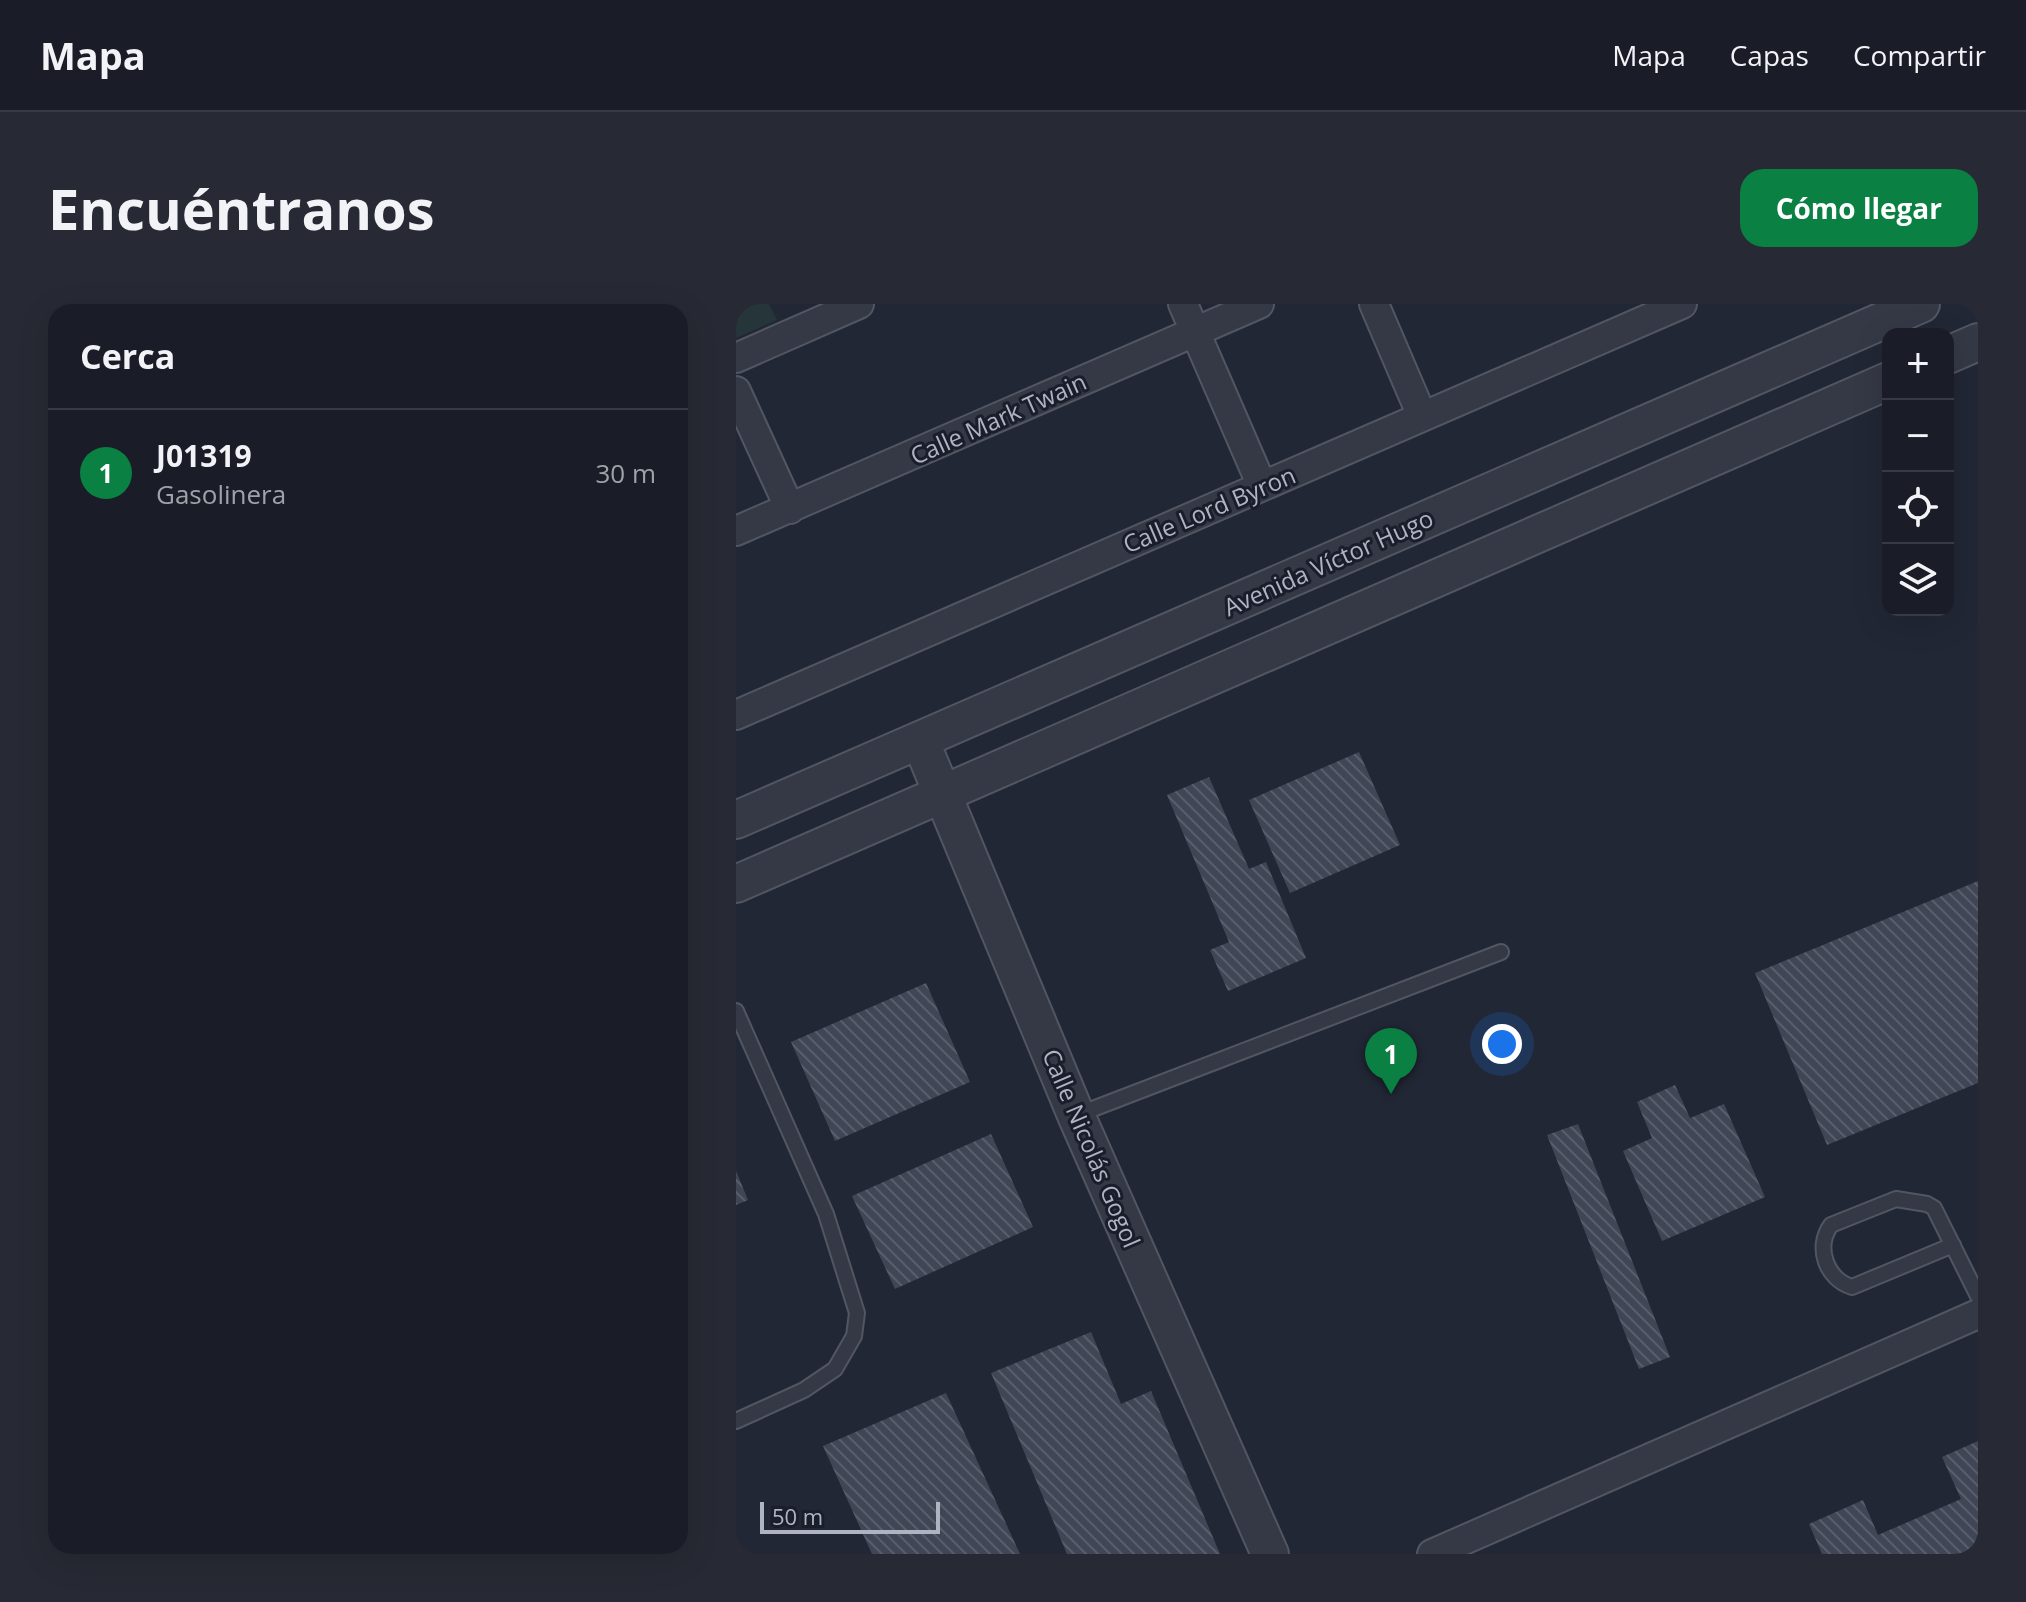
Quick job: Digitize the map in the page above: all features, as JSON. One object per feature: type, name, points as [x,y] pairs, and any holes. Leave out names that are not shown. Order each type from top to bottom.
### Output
[{"type":"street","points":[[736,358],[859,304]]},
{"type":"street","points":[[1183,304],[1262,486]]},
{"type":"street","name":"Calle Mark Twain","points":[[736,531],[1259,304]]},
{"type":"street","points":[[1374,304],[1422,416]]},
{"type":"street","name":"Calle Lord Byron","points":[[736,715],[1682,304]]},
{"type":"street","name":"Avenida Víctor Hugo","points":[[736,820],[1921,304]]},
{"type":"street","points":[[1954,352],[1978,342]]},
{"type":"street","points":[[736,884],[1882,384]]},
{"type":"street","points":[[736,391],[790,509]]},
{"type":"street","name":"Calle Nicolás Gogol","points":[[920,740],[1076,1115],[1270,1554]]},
{"type":"street","points":[[1432,1554],[1978,1314]]},
{"type":"lane","points":[[1076,1115],[1501,952]]},
{"type":"lane","points":[[736,1011],[826,1214],[857,1313],[854,1336],[835,1369],[804,1390],[736,1421]]},
{"type":"lane","points":[[1953,1245],[1852,1287],[1833,1275],[1824,1257],[1823,1242],[1831,1225],[1896,1199],[1912,1199],[1934,1208],[1953,1245],[1978,1296]]},
{"type":"shaded area","points":[[736,304],[769,304],[777,320],[736,338]]},
{"type":"building","points":[[1359,752],[1400,845],[1290,893],[1249,800]]},
{"type":"building","points":[[1209,777],[1249,869],[1266,862],[1306,958],[1228,991],[1210,950],[1229,942],[1167,795]]},
{"type":"building","points":[[1978,881],[1978,1083],[1827,1145],[1755,973]]},
{"type":"building","points":[[926,983],[970,1082],[835,1141],[791,1042]]},
{"type":"building","points":[[1675,1085],[1690,1118],[1724,1104],[1765,1197],[1662,1241],[1623,1151],[1652,1138],[1637,1102]]},
{"type":"building","points":[[1578,1124],[1670,1357],[1639,1369],[1547,1135]]},
{"type":"building","points":[[991,1134],[1033,1227],[895,1289],[852,1196]]},
{"type":"building","points":[[736,1171],[748,1200],[736,1205]]},
{"type":"building","points":[[1091,1332],[1121,1404],[1151,1391],[1220,1554],[1067,1554],[991,1373]]},
{"type":"building","points":[[946,1393],[1020,1554],[872,1554],[823,1446]]},
{"type":"building","points":[[1978,1441],[1978,1554],[1822,1554],[1809,1524],[1863,1500],[1878,1535],[1961,1499],[1942,1457]]},
{"type":"place","name":"J01319","points":[[1391,1094]]}]
